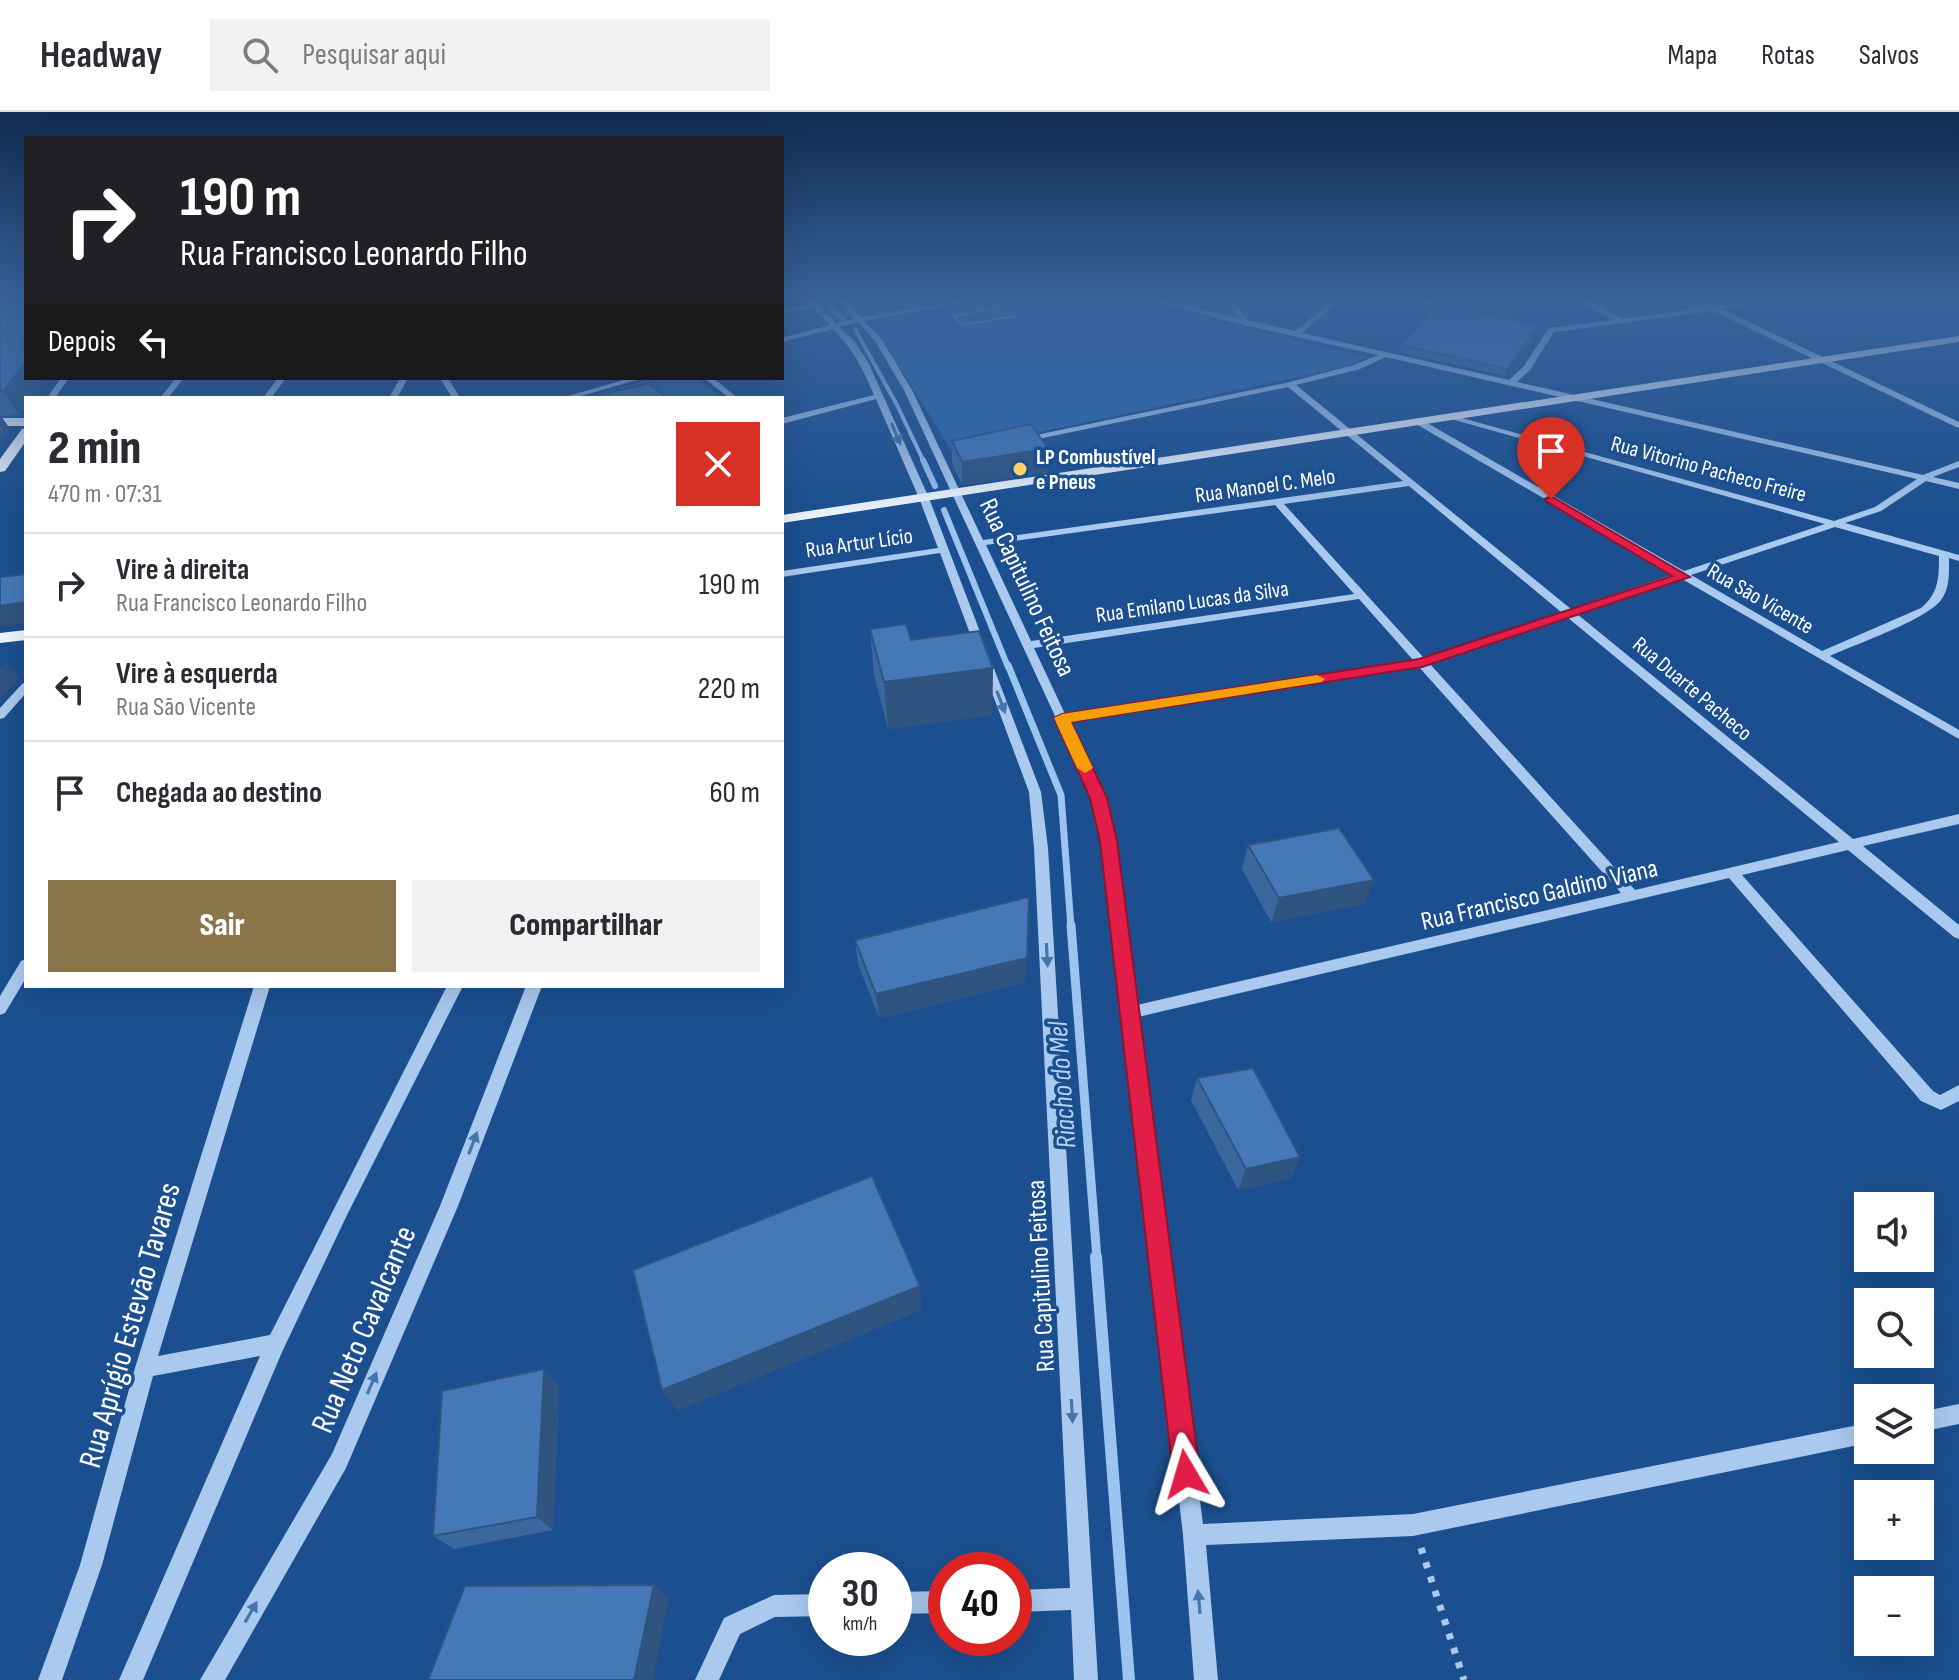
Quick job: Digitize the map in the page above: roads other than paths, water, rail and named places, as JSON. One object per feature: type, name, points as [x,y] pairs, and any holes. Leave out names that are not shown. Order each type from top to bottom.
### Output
[{"type":"main road","points":[[784,519],[1734,373]]},
{"type":"main road","points":[[0,422],[24,422]]},
{"type":"main road","points":[[0,468],[24,435]]},
{"type":"main road","points":[[0,638],[24,635]]},
{"type":"street","name":"Rua Capitulino Feitosa","points":[[869,373],[924,498],[1035,792],[1041,848],[1086,1680]]},
{"type":"street","name":"Rua Capitulino Feitosa","points":[[900,373],[949,457],[958,493],[1099,798],[1106,826],[1194,1535],[1206,1680]]},
{"type":"street","points":[[1018,442],[1333,373]]},
{"type":"street","points":[[1463,373],[1959,486]]},
{"type":"street","points":[[1510,384],[1522,373]]},
{"type":"street","points":[[1531,373],[1547,392]]},
{"type":"street","points":[[1849,373],[1959,425]]},
{"type":"street","points":[[166,396],[178,380]]},
{"type":"street","points":[[572,396],[632,380]]},
{"type":"street","points":[[711,380],[731,396]]},
{"type":"street","name":"Rua Duarte Pacheco","points":[[1290,384],[1959,933]]},
{"type":"street","points":[[784,420],[880,396]]},
{"type":"street","name":"Rua Vitorino Pacheco Freire","points":[[1448,417],[1959,558]]},
{"type":"street","name":"Rua São Vicente","points":[[1419,422],[1959,735]]},
{"type":"street","points":[[1062,718],[1422,663],[1838,524],[1878,509],[1924,478],[1959,464]]},
{"type":"street","name":"Rua Manoel C. Melo","points":[[982,543],[1279,504],[1411,483]]},
{"type":"street","points":[[1279,504],[1633,897]]},
{"type":"street","name":"Rua Artur Lício","points":[[784,574],[942,550]]},
{"type":"street","points":[[1822,655],[1925,610],[1938,600],[1944,590],[1944,553]]},
{"type":"street","name":"Rua Emilano Lucas da Silva","points":[[1029,645],[1361,596]]},
{"type":"street","points":[[0,715],[24,688]]},
{"type":"street","name":"Rua Francisco Galdino Viana","points":[[1130,1013],[1959,819]]},
{"type":"street","points":[[1733,874],[1927,1096],[1941,1103],[1959,1092]]},
{"type":"street","points":[[0,1009],[24,968]]},
{"type":"street","name":"Rua Aprígio Estevão Tavares","points":[[50,1680],[91,1565],[145,1368],[261,988]]},
{"type":"street","points":[[131,1680],[172,1593],[275,1344],[454,988]]},
{"type":"street","name":"Rua Neto Cavalcante","points":[[212,1680],[339,1461],[449,1206],[533,988]]},
{"type":"street","points":[[145,1368],[275,1344]]},
{"type":"street","points":[[1934,1419],[1959,1414]]},
{"type":"street","points":[[1194,1535],[1413,1525],[1854,1436]]},
{"type":"street","points":[[1032,1600],[1082,1599]]},
{"type":"street","points":[[707,1680],[732,1626],[774,1606],[808,1605]]},
{"type":"waterway","name":"Riacho do Mel","points":[[879,373],[924,462]]},
{"type":"waterway","name":"Riacho do Mel","points":[[923,460],[935,486]]},
{"type":"waterway","name":"Riacho do Mel","points":[[944,510],[1008,667]]},
{"type":"waterway","name":"Riacho do Mel","points":[[1008,665],[1061,795],[1071,927]]},
{"type":"waterway","name":"Riacho do Mel","points":[[1071,925],[1097,1259]]},
{"type":"waterway","name":"Riacho do Mel","points":[[1096,1257],[1129,1680]]},
{"type":"place","name":"LP Combustível e Pneus","points":[[1020,469]]}]
